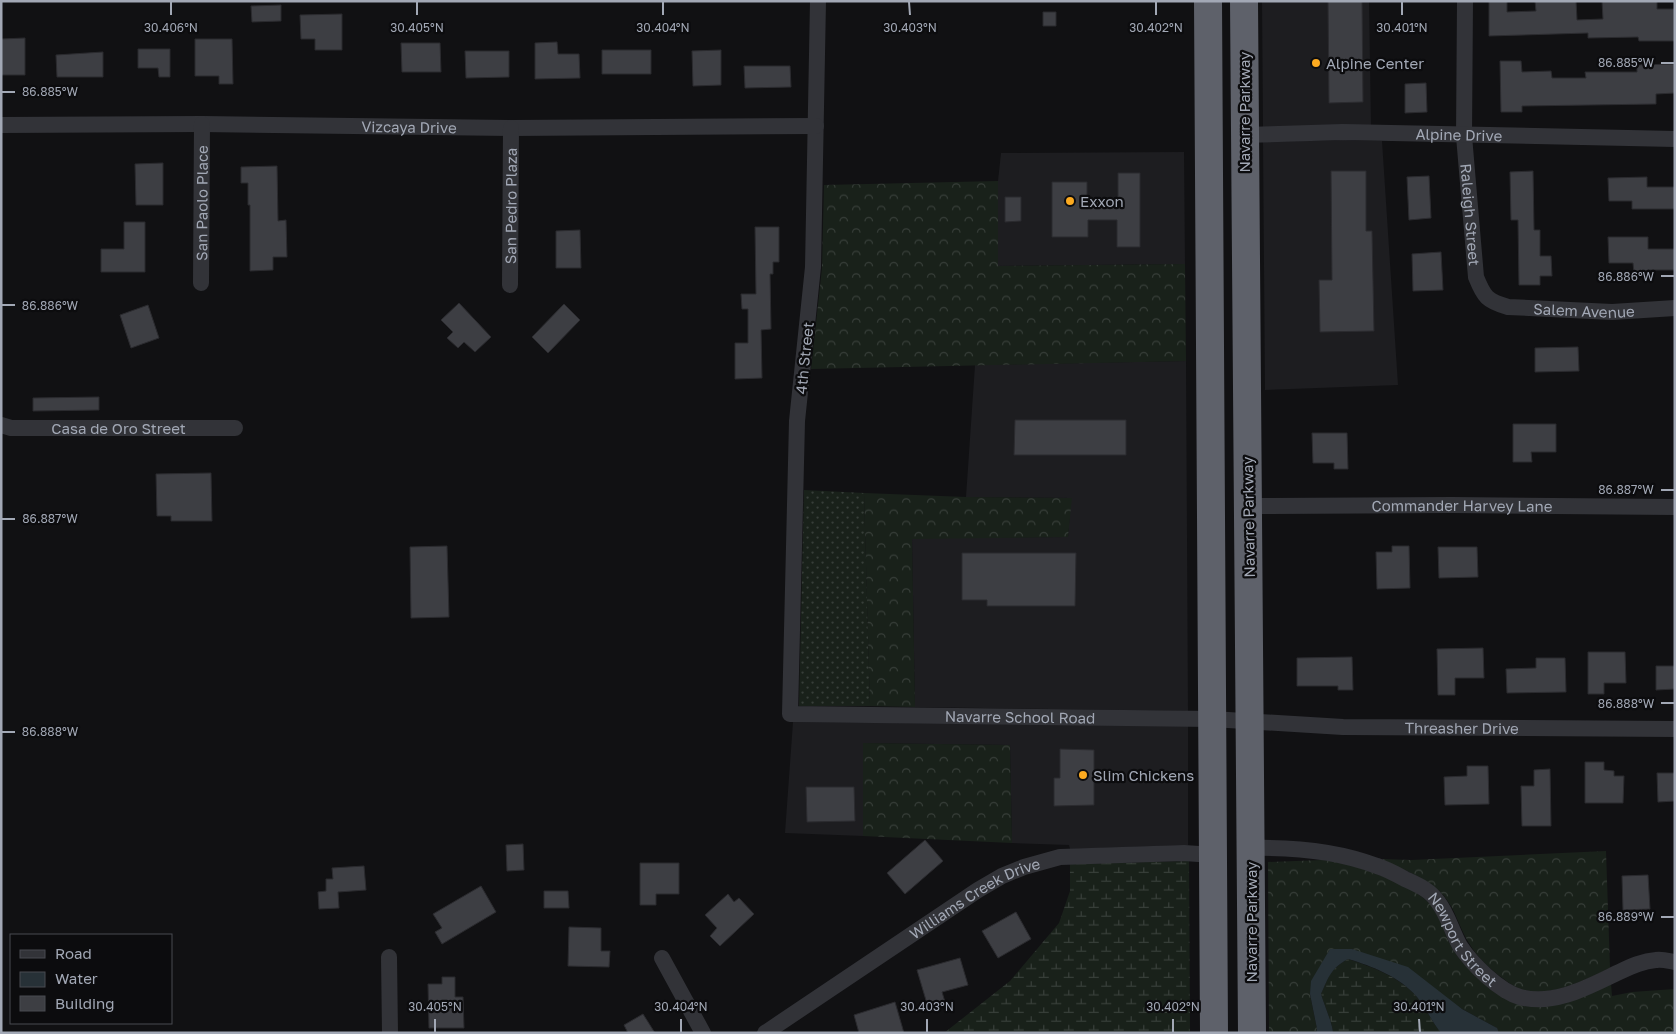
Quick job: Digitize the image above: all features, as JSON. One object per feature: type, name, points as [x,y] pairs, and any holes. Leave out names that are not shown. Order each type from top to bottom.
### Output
[{"type":"highway","points":[[1208,1],[1214,1033]]},
{"type":"highway","points":[[1218,1],[1221,115],[1230,127],[1244,135]]},
{"type":"highway","name":"Navarre Parkway","points":[[1244,1],[1252,1033]]},
{"type":"highway","points":[[1209,158],[1223,163],[1229,174],[1233,189],[1235,365],[1246,390]]},
{"type":"street","name":"4th Street","points":[[790,714],[797,421],[813,267],[818,1]]},
{"type":"street","name":"Raleigh Street","points":[[1465,1],[1464,136],[1476,277],[1485,296],[1492,303]]},
{"type":"street","name":"Vizcaya Drive","points":[[1,125],[202,124],[511,128],[816,126]]},
{"type":"street","name":"San Paolo Place","points":[[201,282],[202,124]]},
{"type":"street","name":"San Pedro Plaza","points":[[510,285],[511,128]]},
{"type":"street","name":"Alpine Drive","points":[[1244,135],[1343,132],[1675,139]]},
{"type":"street","name":"Salem Avenue","points":[[1492,303],[1508,307],[1612,312],[1675,308]]},
{"type":"street","name":"Casa de Oro Street","points":[[1,425],[11,428],[235,428]]},
{"type":"street","name":"Commander Harvey Lane","points":[[1248,506],[1675,507]]},
{"type":"street","name":"Navarre School Road","points":[[790,714],[1250,720]]},
{"type":"street","name":"Threasher Drive","points":[[1250,720],[1343,727],[1675,730]]},
{"type":"street","name":"Newport Street","points":[[1251,848],[1276,847],[1332,853],[1377,866],[1427,890],[1438,901],[1447,915],[1460,946],[1471,960],[1501,987],[1519,996],[1536,999],[1559,997],[1583,989],[1637,964],[1657,960],[1675,962]]},
{"type":"street","name":"Williams Creek Drive","points":[[765,1033],[978,890],[1024,867],[1060,858],[1184,852],[1214,855]]},
{"type":"street","points":[[390,957],[390,1033]]},
{"type":"street","points":[[662,958],[703,1033]]},
{"type":"shaded area","name":"Alpine Center","points":[[1262,1],[1369,1],[1371,126],[1263,127]]},
{"type":"shaded area","points":[[1382,141],[1398,385],[1265,390],[1263,142]]},
{"type":"shaded area","points":[[1184,152],[1185,264],[997,266],[998,181],[1001,153]]},
{"type":"shaded area","points":[[1186,361],[1188,711],[915,707],[912,538],[1068,537],[1071,498],[966,497],[975,365]]},
{"type":"shaded area","points":[[793,722],[1188,726],[1188,845],[1070,849],[1069,845],[1012,843],[1010,745],[863,743],[863,836],[785,833]]},
{"type":"green space","points":[[998,181],[998,266],[1185,264],[1186,361],[811,369],[822,268],[824,185]]},
{"type":"green space","points":[[804,490],[864,493],[870,706],[799,706]]},
{"type":"green space","points":[[864,493],[966,497],[1072,498],[1068,537],[912,539],[915,707],[870,706]]},
{"type":"green space","points":[[863,743],[1010,745],[1012,843],[863,836]]},
{"type":"green space","points":[[1606,851],[1610,968],[1568,986],[1535,992],[1523,990],[1513,985],[1482,960],[1466,937],[1452,907],[1438,890],[1423,879],[1382,859],[1411,860]]},
{"type":"green space","points":[[1322,860],[1363,869],[1395,881],[1421,896],[1434,909],[1452,948],[1465,965],[1480,979],[1515,1003],[1611,984],[1612,996],[1632,992],[1675,989],[1675,1033],[1499,1033],[1497,1028],[1352,949],[1310,994],[1317,1029],[1316,1033],[1269,1033],[1268,862]]},
{"type":"green space","points":[[1189,861],[1190,1033],[944,1033],[1010,981],[1059,923],[1070,891],[1070,864]]},
{"type":"green space","points":[[1348,959],[1394,978],[1410,990],[1417,997],[1441,1033],[1333,1033],[1321,994],[1334,970]]},
{"type":"water","points":[[1330,949],[1352,949],[1408,967],[1462,1009],[1497,1028],[1499,1033],[1441,1033],[1417,997],[1410,990],[1394,978],[1376,969],[1348,959],[1334,970],[1321,994],[1333,1033],[1316,1033],[1317,1029],[1310,994],[1311,981]]},
{"type":"building","points":[[1328,1],[1362,1],[1363,102],[1329,103]]},
{"type":"building","points":[[1489,1],[1507,1],[1507,12],[1536,11],[1535,1],[1576,1],[1577,20],[1603,19],[1602,1],[1657,1],[1657,9],[1675,9],[1675,41],[1639,41],[1638,37],[1588,38],[1588,33],[1489,36]]},
{"type":"building","points":[[281,5],[281,21],[252,22],[251,6]]},
{"type":"building","points":[[1043,12],[1056,12],[1056,26],[1043,26]]},
{"type":"building","points":[[342,14],[342,50],[315,50],[315,39],[301,39],[300,15]]},
{"type":"building","points":[[25,38],[25,75],[1,75],[1,39]]},
{"type":"building","points":[[195,39],[232,39],[233,84],[219,84],[219,76],[195,76]]},
{"type":"building","points":[[557,42],[558,54],[579,54],[580,78],[535,79],[535,43]]},
{"type":"building","points":[[401,43],[440,43],[441,72],[402,72]]},
{"type":"building","points":[[138,49],[170,49],[170,77],[159,77],[158,68],[138,68]]},
{"type":"building","points":[[602,50],[651,50],[651,74],[602,74]]},
{"type":"building","points":[[721,50],[721,85],[693,86],[692,51]]},
{"type":"building","points":[[465,51],[509,51],[509,77],[466,78]]},
{"type":"building","points":[[103,52],[103,77],[57,77],[56,55]]},
{"type":"building","points":[[1500,61],[1521,61],[1522,72],[1551,71],[1552,78],[1586,78],[1585,72],[1637,72],[1637,65],[1675,64],[1675,93],[1656,94],[1656,104],[1522,106],[1522,112],[1501,112]]},
{"type":"building","points":[[744,66],[790,66],[791,87],[745,88]]},
{"type":"building","points":[[1426,83],[1427,112],[1405,113],[1405,84]]},
{"type":"building","points":[[163,163],[163,205],[136,205],[135,164]]},
{"type":"building","points":[[277,166],[278,221],[286,220],[287,257],[273,257],[273,270],[250,271],[250,205],[248,205],[248,183],[241,183],[241,167]]},
{"type":"building","points":[[1331,171],[1366,171],[1366,231],[1372,231],[1374,331],[1320,332],[1319,280],[1332,280]]},
{"type":"building","points":[[1533,171],[1534,230],[1540,230],[1540,256],[1551,256],[1552,276],[1540,276],[1540,285],[1519,285],[1518,220],[1511,220],[1510,172]]},
{"type":"building","points":[[1118,173],[1140,173],[1140,247],[1117,247],[1117,220],[1088,220],[1088,237],[1052,237],[1052,182],[1087,182],[1087,199],[1118,199]]},
{"type":"building","points":[[1429,176],[1431,218],[1409,220],[1407,177]]},
{"type":"building","points":[[1647,177],[1647,187],[1675,187],[1675,209],[1632,209],[1632,201],[1609,201],[1608,178]]},
{"type":"building","points":[[1005,197],[1021,197],[1021,221],[1005,222]]},
{"type":"building","points":[[124,222],[145,222],[145,272],[101,272],[101,249],[124,249]]},
{"type":"building","points":[[755,227],[779,227],[779,262],[773,262],[773,274],[770,274],[771,329],[761,330],[762,378],[735,379],[735,343],[748,343],[748,309],[742,309],[741,294],[756,294]]},
{"type":"building","points":[[580,230],[581,268],[556,268],[556,231]]},
{"type":"building","points":[[1608,237],[1648,237],[1648,249],[1675,249],[1675,270],[1648,270],[1648,273],[1634,273],[1633,263],[1609,263]]},
{"type":"building","points":[[1441,252],[1443,290],[1413,291],[1412,254]]},
{"type":"building","points":[[459,303],[491,337],[475,352],[464,342],[458,348],[447,338],[453,332],[441,320]]},
{"type":"building","points":[[564,304],[580,320],[548,353],[532,337]]},
{"type":"building","points":[[148,305],[159,338],[131,348],[120,315]]},
{"type":"building","points":[[1578,347],[1579,371],[1535,372],[1535,348]]},
{"type":"building","points":[[99,397],[99,410],[33,411],[33,398]]},
{"type":"building","points":[[1015,420],[1126,420],[1126,455],[1014,455]]},
{"type":"building","points":[[1513,424],[1556,424],[1556,452],[1531,452],[1532,462],[1513,462]]},
{"type":"building","points":[[1312,433],[1347,433],[1348,469],[1334,469],[1334,463],[1313,463]]},
{"type":"building","points":[[211,473],[212,521],[171,521],[171,516],[157,516],[156,474]]},
{"type":"building","points":[[447,546],[449,617],[411,618],[410,547]]},
{"type":"building","points":[[1392,546],[1409,546],[1410,588],[1377,589],[1376,552],[1392,552]]},
{"type":"building","points":[[1438,547],[1477,547],[1478,577],[1439,578]]},
{"type":"building","points":[[962,553],[1076,553],[1075,606],[987,606],[987,600],[962,600]]},
{"type":"building","points":[[1483,648],[1484,678],[1455,678],[1455,695],[1438,695],[1437,649]]},
{"type":"building","points":[[1588,652],[1625,652],[1626,683],[1604,683],[1604,694],[1588,694]]},
{"type":"building","points":[[1352,657],[1353,690],[1338,690],[1338,686],[1297,686],[1297,658]]},
{"type":"building","points":[[1536,658],[1565,658],[1566,692],[1507,693],[1506,669],[1536,668]]},
{"type":"building","points":[[1656,666],[1675,666],[1675,689],[1656,690]]},
{"type":"building","name":"Slim Chickens","points":[[1060,749],[1094,750],[1094,805],[1054,806],[1054,778],[1060,778]]},
{"type":"building","points":[[1585,762],[1604,762],[1604,770],[1614,771],[1614,776],[1624,776],[1623,803],[1585,803]]},
{"type":"building","points":[[1467,766],[1488,766],[1489,804],[1445,805],[1444,777],[1467,776]]},
{"type":"building","points":[[1550,769],[1551,826],[1522,826],[1521,786],[1534,786],[1534,770]]},
{"type":"building","points":[[1657,773],[1675,773],[1675,801],[1658,802]]},
{"type":"building","points":[[806,787],[854,787],[855,821],[807,822]]},
{"type":"building","points":[[925,840],[943,861],[905,894],[887,873]]},
{"type":"building","points":[[523,844],[524,870],[507,871],[506,845]]},
{"type":"building","points":[[640,863],[679,863],[679,894],[656,894],[656,905],[640,905]]},
{"type":"building","points":[[364,866],[366,890],[338,892],[339,908],[319,909],[318,892],[326,891],[326,879],[333,879],[332,868]]},
{"type":"building","points":[[1648,875],[1650,909],[1623,910],[1622,876]]},
{"type":"building","points":[[481,886],[496,912],[442,944],[435,932],[442,928],[433,914]]},
{"type":"building","points":[[544,891],[568,891],[569,908],[544,908]]},
{"type":"building","points":[[728,894],[734,902],[739,898],[754,914],[720,946],[710,936],[717,928],[705,915]]},
{"type":"building","points":[[1016,912],[1031,939],[998,958],[982,931]]},
{"type":"building","points":[[569,927],[601,928],[601,951],[610,951],[609,967],[568,966]]},
{"type":"building","points":[[960,958],[968,985],[942,992],[945,1002],[928,1007],[917,970]]},
{"type":"building","points":[[442,977],[455,977],[455,997],[463,997],[464,1028],[429,1028],[428,984],[442,984]]},
{"type":"building","points":[[895,1002],[904,1033],[859,1033],[854,1015]]},
{"type":"building","points":[[643,1014],[655,1033],[628,1033],[624,1025]]},
{"type":"place","name":"Alpine Center","points":[[1316,63]]},
{"type":"place","name":"Exxon","points":[[1070,201]]},
{"type":"place","name":"Slim Chickens","points":[[1083,775]]}]
